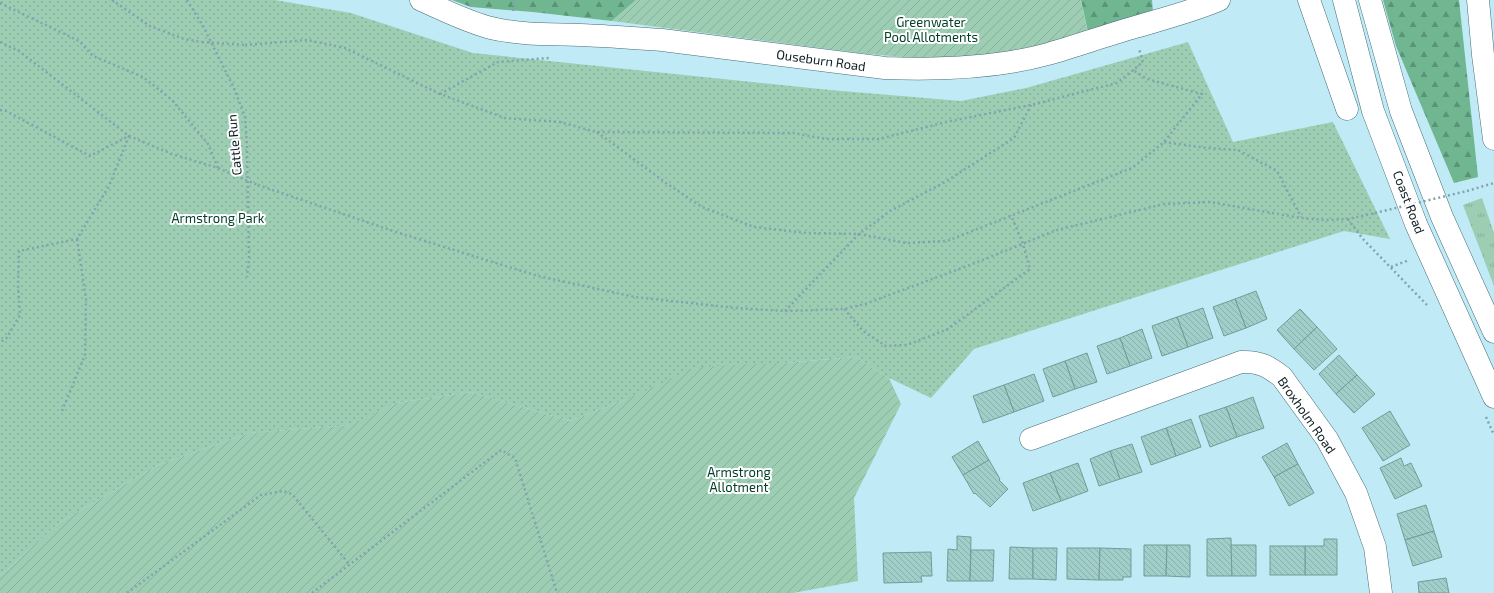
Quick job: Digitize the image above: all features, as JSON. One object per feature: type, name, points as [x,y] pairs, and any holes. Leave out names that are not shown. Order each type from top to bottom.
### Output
[{"type":"main road","name":"Ouseburn Road","points":[[421,0],[477,24],[510,31],[537,34],[626,37],[662,40],[885,68],[908,69],[1007,62],[1047,54],[1184,14],[1219,0]]},
{"type":"main road","points":[[1309,0],[1347,109]]},
{"type":"main road","name":"Coast Road","points":[[1344,0],[1373,110],[1416,224],[1494,397]]},
{"type":"main road","name":"Coast Road","points":[[1370,0],[1401,111],[1442,217],[1494,332]]},
{"type":"main road","points":[[1478,0],[1483,55],[1494,139]]},
{"type":"main road","name":"Broxholm Road","points":[[1031,439],[1241,362],[1253,361],[1262,364],[1273,369],[1282,377],[1327,439],[1356,493],[1375,547],[1381,593]]},
{"type":"path","points":[[112,0],[150,26],[184,38],[202,42],[245,45],[307,40],[345,48],[440,94],[505,118],[560,122],[596,132],[793,133],[826,139],[879,139],[946,122],[1031,105],[1117,83],[1143,62],[1132,28]]},
{"type":"path","name":"Cattle Run","points":[[187,0],[203,26],[234,88],[245,117],[249,259],[247,277]]},
{"type":"path","points":[[513,14],[514,0]]},
{"type":"path","points":[[0,3],[79,42],[94,56],[143,78],[172,100],[208,144],[218,168]]},
{"type":"path","points":[[0,42],[19,51],[129,136],[172,154],[218,168],[258,185],[399,233],[538,276],[635,297],[736,308],[784,311],[844,309],[865,304],[970,265],[1057,230],[1164,204],[1210,202],[1301,218],[1325,220],[1348,219],[1468,191],[1494,183]]},
{"type":"path","points":[[596,132],[666,183],[702,207],[754,227],[807,233],[859,234],[906,243],[947,241],[1132,168],[1164,142],[1202,94],[1147,79],[1133,70]]},
{"type":"path","points":[[440,94],[484,71]]},
{"type":"path","points":[[784,311],[859,234],[890,211],[945,182],[1014,138],[1031,105]]},
{"type":"path","points":[[0,110],[6,111],[90,156],[129,136]]},
{"type":"path","points":[[62,411],[85,355],[86,299],[77,239],[109,186],[129,136]]},
{"type":"path","points":[[1164,142],[1207,148],[1238,150],[1277,171],[1301,218]]},
{"type":"path","points":[[844,309],[863,331],[886,346],[907,345],[948,329],[1030,269],[1023,244],[1011,215]]},
{"type":"path","points":[[1348,219],[1362,238],[1428,306]]},
{"type":"path","points":[[0,342],[6,339],[20,315],[18,286],[19,251],[77,239]]},
{"type":"path","points":[[1391,267],[1413,258]]},
{"type":"path","points":[[312,593],[501,450],[515,458],[558,593]]},
{"type":"path","points":[[127,593],[261,495],[283,491],[292,494],[349,564]]},
{"type":"green space","name":"Armstrong Park","points":[[0,0],[275,0],[351,13],[473,53],[830,90],[961,101],[1026,88],[1188,42],[1233,142],[1333,122],[1390,239],[1344,231],[974,349],[931,398],[889,378],[856,357],[783,363],[625,400],[570,421],[471,392],[396,403],[352,425],[249,433],[158,465],[60,522],[0,576]]},
{"type":"green space","points":[[452,0],[636,0],[612,21],[471,7]]},
{"type":"green space","name":"Greenwater Pool Allotments","points":[[636,0],[1081,0],[1088,32],[1013,52],[936,60],[859,53],[612,21]]},
{"type":"green space","points":[[1081,0],[1152,0],[1153,12],[1088,32]]},
{"type":"green space","points":[[1383,0],[1459,0],[1478,177],[1454,183],[1396,46]]},
{"type":"green space","points":[[1482,198],[1494,233],[1494,286],[1463,205]]},
{"type":"green space","name":"Armstrong Allotment","points":[[856,357],[889,378],[901,404],[854,498],[858,581],[793,593],[0,593],[0,576],[60,522],[158,465],[249,433],[351,425],[396,403],[471,392],[570,421],[625,400],[696,367],[783,363]]},
{"type":"building","points":[[1256,291],[1267,319],[1246,328],[1235,299]]},
{"type":"building","points":[[1235,299],[1246,328],[1224,336],[1213,307]]},
{"type":"building","points":[[1203,308],[1213,338],[1188,347],[1177,317]]},
{"type":"building","points":[[1300,309],[1317,327],[1294,349],[1277,330]]},
{"type":"building","points":[[1177,317],[1188,347],[1162,356],[1152,326]]},
{"type":"building","points":[[1317,327],[1337,349],[1314,370],[1294,349]]},
{"type":"building","points":[[1142,329],[1152,358],[1130,366],[1120,338]]},
{"type":"building","points":[[1120,338],[1130,366],[1107,374],[1097,346]]},
{"type":"building","points":[[1087,353],[1097,382],[1075,389],[1065,361]]},
{"type":"building","points":[[1339,355],[1357,375],[1336,394],[1319,374]]},
{"type":"building","points":[[1065,361],[1075,389],[1053,397],[1043,369]]},
{"type":"building","points":[[1034,374],[1044,401],[1014,412],[1004,385]]},
{"type":"building","points":[[1357,375],[1375,394],[1354,413],[1336,394]]},
{"type":"building","points":[[1004,385],[1014,412],[983,423],[973,396]]},
{"type":"building","points":[[1253,397],[1264,428],[1237,437],[1226,407]]},
{"type":"building","points":[[1226,407],[1237,437],[1210,447],[1199,416]]},
{"type":"building","points":[[1390,411],[1410,445],[1383,461],[1362,428]]},
{"type":"building","points":[[1191,419],[1201,447],[1176,456],[1166,428]]},
{"type":"building","points":[[1166,428],[1176,456],[1151,465],[1141,437]]},
{"type":"building","points":[[978,441],[989,460],[963,475],[952,457]]},
{"type":"building","points":[[1287,443],[1298,464],[1274,477],[1262,457]]},
{"type":"building","points":[[1132,444],[1142,472],[1120,479],[1110,451]]},
{"type":"building","points":[[1110,451],[1120,479],[1099,486],[1090,459]]},
{"type":"building","points":[[1401,458],[1404,466],[1411,463],[1422,486],[1395,499],[1380,468]]},
{"type":"building","points":[[989,460],[1000,479],[999,480],[1008,489],[990,507],[975,493],[974,494],[963,475]]},
{"type":"building","points":[[1078,463],[1088,491],[1061,501],[1050,473]]},
{"type":"building","points":[[1298,464],[1314,493],[1289,506],[1274,477]]},
{"type":"building","points":[[1050,473],[1061,501],[1033,511],[1023,483]]},
{"type":"building","points":[[1426,505],[1434,531],[1405,540],[1397,514]]},
{"type":"building","points":[[1434,531],[1442,557],[1413,566],[1405,540]]},
{"type":"building","points":[[957,536],[971,537],[970,581],[947,581],[948,549],[957,550]]},
{"type":"building","points":[[1231,538],[1232,576],[1207,576],[1207,539]]},
{"type":"building","points":[[1324,539],[1337,539],[1337,575],[1305,575],[1305,546],[1324,546]]},
{"type":"building","points":[[1144,545],[1167,545],[1166,576],[1144,576]]},
{"type":"building","points":[[1167,545],[1190,545],[1190,577],[1166,576]]},
{"type":"building","points":[[1231,545],[1256,545],[1256,576],[1232,576]]},
{"type":"building","points":[[1270,546],[1305,546],[1305,575],[1270,575]]},
{"type":"building","points":[[1010,547],[1033,548],[1033,579],[1009,579]]},
{"type":"building","points":[[1033,548],[1057,548],[1056,580],[1033,579]]},
{"type":"building","points":[[1067,548],[1100,548],[1099,580],[1067,579]]},
{"type":"building","points":[[1100,548],[1131,549],[1131,577],[1123,577],[1123,580],[1099,580]]},
{"type":"building","points":[[971,550],[994,550],[993,581],[970,581]]},
{"type":"building","points":[[931,552],[932,576],[921,576],[922,582],[884,583],[883,553]]},
{"type":"building","points":[[1446,578],[1449,593],[1419,593],[1418,582]]}]
